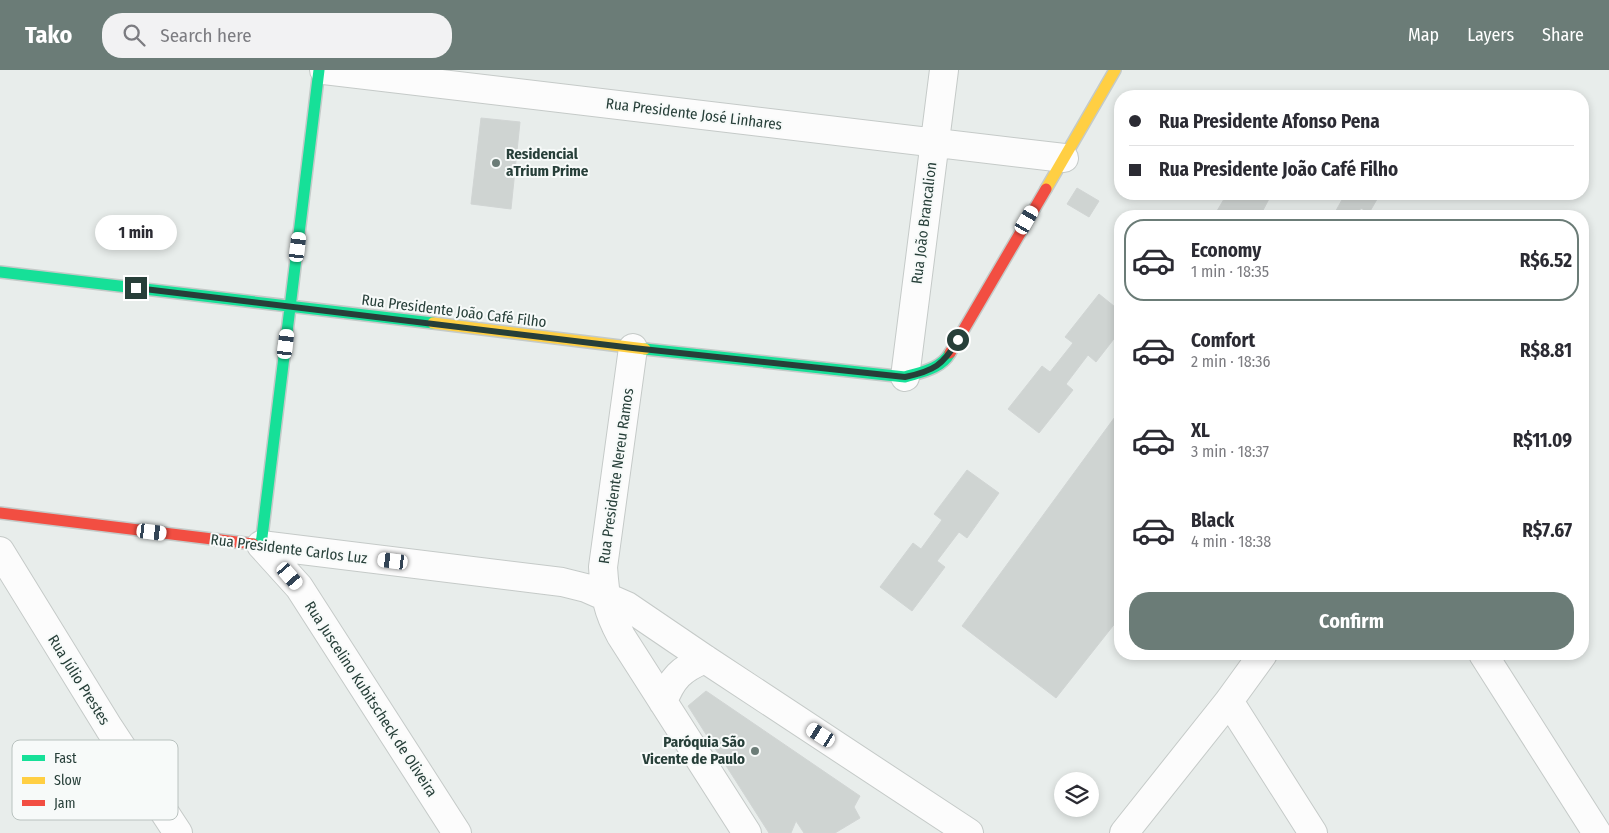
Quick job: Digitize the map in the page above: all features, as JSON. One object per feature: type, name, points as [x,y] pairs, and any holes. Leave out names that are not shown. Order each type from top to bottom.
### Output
[{"type":"street","points":[[261,545],[319,70]]},
{"type":"street","name":"Rua Presidente José Linhares","points":[[324,70],[1064,158]]},
{"type":"street","name":"Rua João Brancalion","points":[[905,377],[944,70]]},
{"type":"street","points":[[905,377],[932,369],[948,357],[1115,70]]},
{"type":"street","name":"Rua Presidente João Café Filho","points":[[0,272],[633,348],[905,377]]},
{"type":"street","name":"Rua Presidente Nereu Ramos","points":[[633,348],[603,567],[610,617],[747,833]]},
{"type":"street","name":"Rua Presidente Carlos Luz","points":[[0,513],[562,582],[586,588],[627,606],[969,833]]},
{"type":"street","name":"Rua Juscelino Kubitscheck de Oliveira","points":[[261,545],[299,587],[457,833]]},
{"type":"street","name":"Rua Júlio Prestes","points":[[0,551],[116,740]]},
{"type":"street","points":[[663,702],[669,688],[678,675],[691,665],[705,659]]},
{"type":"street","points":[[1124,833],[1229,701],[1259,660]]},
{"type":"street","points":[[1487,660],[1596,833]]},
{"type":"street","points":[[1229,701],[1312,833]]},
{"type":"street","name":"Rua Júlio Prestes","points":[[169,820],[178,833]]},
{"type":"building","name":"Residencial aTrium Prime","points":[[481,118],[520,122],[511,209],[471,204]]},
{"type":"building","points":[[1077,188],[1099,201],[1089,217],[1067,204]]},
{"type":"building","points":[[1223,200],[1268,200],[1263,210],[1218,210]]},
{"type":"building","points":[[1342,200],[1377,200],[1371,210],[1361,208],[1360,210],[1336,210]]},
{"type":"building","points":[[1099,294],[1114,306],[1114,339],[1096,362],[1088,355],[1066,384],[1073,390],[1039,433],[1008,409],[1042,366],[1050,372],[1073,343],[1065,337]]},
{"type":"building","points":[[1114,418],[1114,625],[1056,698],[962,626]]},
{"type":"building","points":[[967,470],[999,493],[967,538],[959,532],[937,561],[945,567],[912,611],[880,587],[913,543],[921,549],[942,520],[934,514]]},
{"type":"building","name":"Paróquia São Vicente de Paulo","points":[[706,691],[860,796],[854,807],[860,818],[835,833],[804,833],[796,821],[791,833],[769,833],[688,706]]},
{"type":"traffic: fast","points":[[253,544],[261,545],[319,70]]},
{"type":"traffic: fast","points":[[0,272],[433,323]]},
{"type":"traffic: fast","points":[[645,349],[905,377],[936,366],[950,353]]},
{"type":"traffic: slow","points":[[1046,189],[1115,70]]},
{"type":"traffic: slow","points":[[433,323],[645,349]]},
{"type":"traffic: jam","points":[[950,353],[1046,189]]},
{"type":"traffic: jam","points":[[0,513],[253,544]]},
{"type":"place","name":"Residencial aTrium Prime","points":[[496,163]]},
{"type":"place","name":"Paróquia São Vicente de Paulo","points":[[755,751]]},
{"type":"route","points":[[136,288],[633,348],[905,377],[932,369],[948,357],[958,340]]}]
